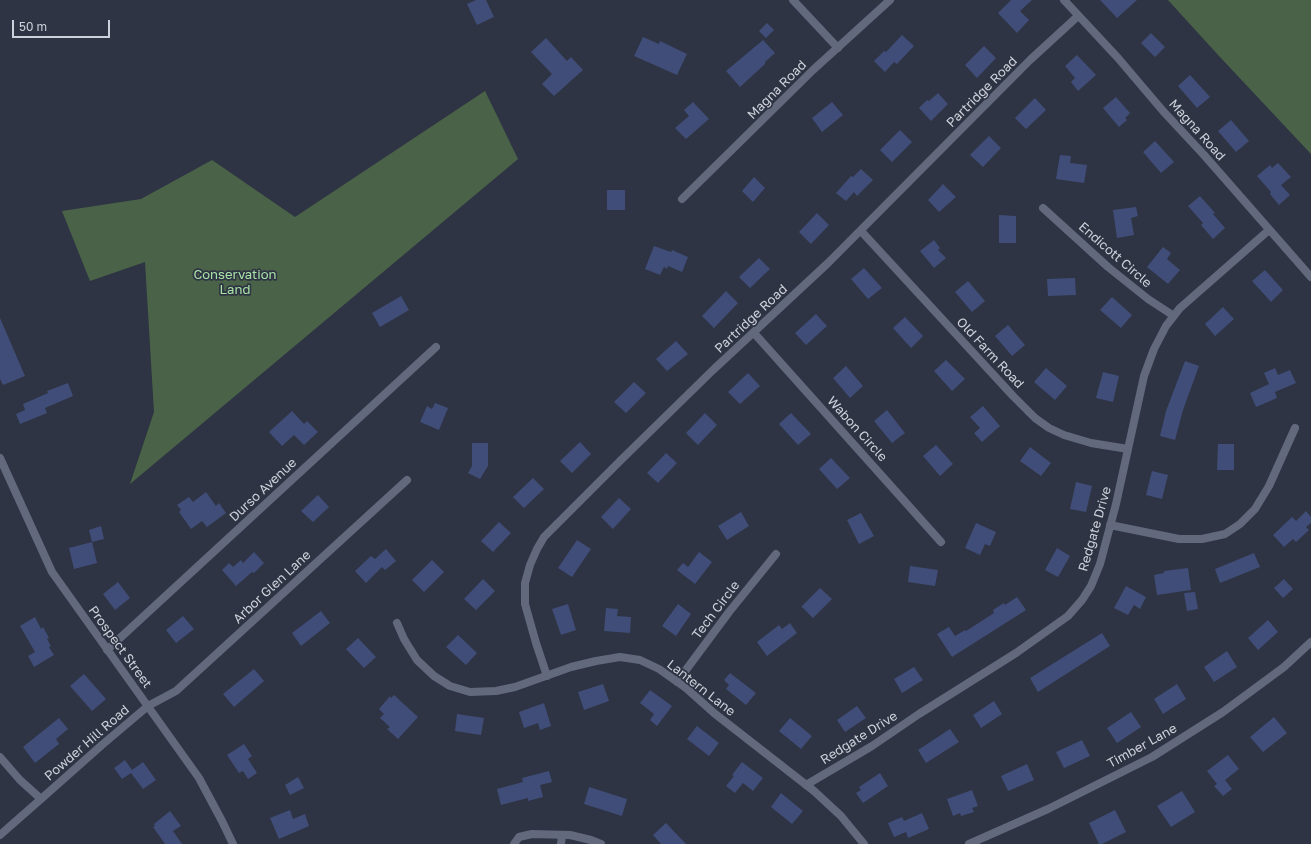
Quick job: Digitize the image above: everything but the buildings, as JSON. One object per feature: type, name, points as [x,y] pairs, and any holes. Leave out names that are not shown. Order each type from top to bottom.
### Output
[{"type":"street","points":[[794,0],[838,48]]},
{"type":"street","name":"Magna Road","points":[[682,199],[838,48],[890,0]]},
{"type":"street","name":"Magna Road","points":[[1064,0],[1118,58],[1163,111],[1204,155],[1311,277]]},
{"type":"street","name":"Partridge Road","points":[[547,676],[525,604],[525,583],[530,565],[544,537],[713,370],[861,231],[1030,60],[1078,16]]},
{"type":"street","name":"Endicott Circle","points":[[1043,208],[1114,271],[1148,299],[1174,316]]},
{"type":"street","name":"Redgate Drive","points":[[806,785],[872,746],[919,714],[1016,654],[1068,616],[1082,600],[1091,586],[1100,564],[1144,376],[1154,349],[1166,326],[1180,308],[1269,230]]},
{"type":"street","name":"Old Farm Road","points":[[861,231],[1035,418],[1049,428],[1064,435],[1091,443],[1128,449]]},
{"type":"street","name":"Wabon Circle","points":[[754,333],[941,542]]},
{"type":"street","name":"Durso Avenue","points":[[107,650],[436,347]]},
{"type":"street","points":[[1110,525],[1180,539],[1202,539],[1225,534],[1240,524],[1255,509],[1269,486],[1295,428]]},
{"type":"street","name":"Prospect Street","points":[[0,458],[52,572],[199,778],[222,821],[232,844]]},
{"type":"street","name":"Arbor Glen Lane","points":[[148,706],[176,691],[407,480]]},
{"type":"street","name":"Tech Circle","points":[[677,682],[729,612],[776,554]]},
{"type":"street","name":"Lantern Lane","points":[[397,623],[404,639],[417,660],[434,676],[450,686],[470,692],[496,691],[515,687],[571,667],[596,661],[620,657],[640,660],[659,669],[677,682],[806,785],[841,816],[864,844]]},
{"type":"street","name":"Timber Lane","points":[[969,844],[1048,809],[1152,757],[1223,712],[1284,667],[1311,642]]},
{"type":"street","name":"Powder Hill Road","points":[[0,836],[148,706]]},
{"type":"street","name":"Powder Hill Road","points":[[0,757],[20,780],[41,800]]},
{"type":"street","points":[[514,844],[519,838],[532,834],[570,835],[601,844]]},
{"type":"street","points":[[561,844],[562,835]]},
{"type":"green space","points":[[1168,0],[1311,0],[1311,154],[1219,56]]},
{"type":"green space","name":"Conservation Land","points":[[485,91],[518,159],[130,484],[154,412],[145,262],[90,281],[62,211],[141,199],[212,160],[295,217]]}]
